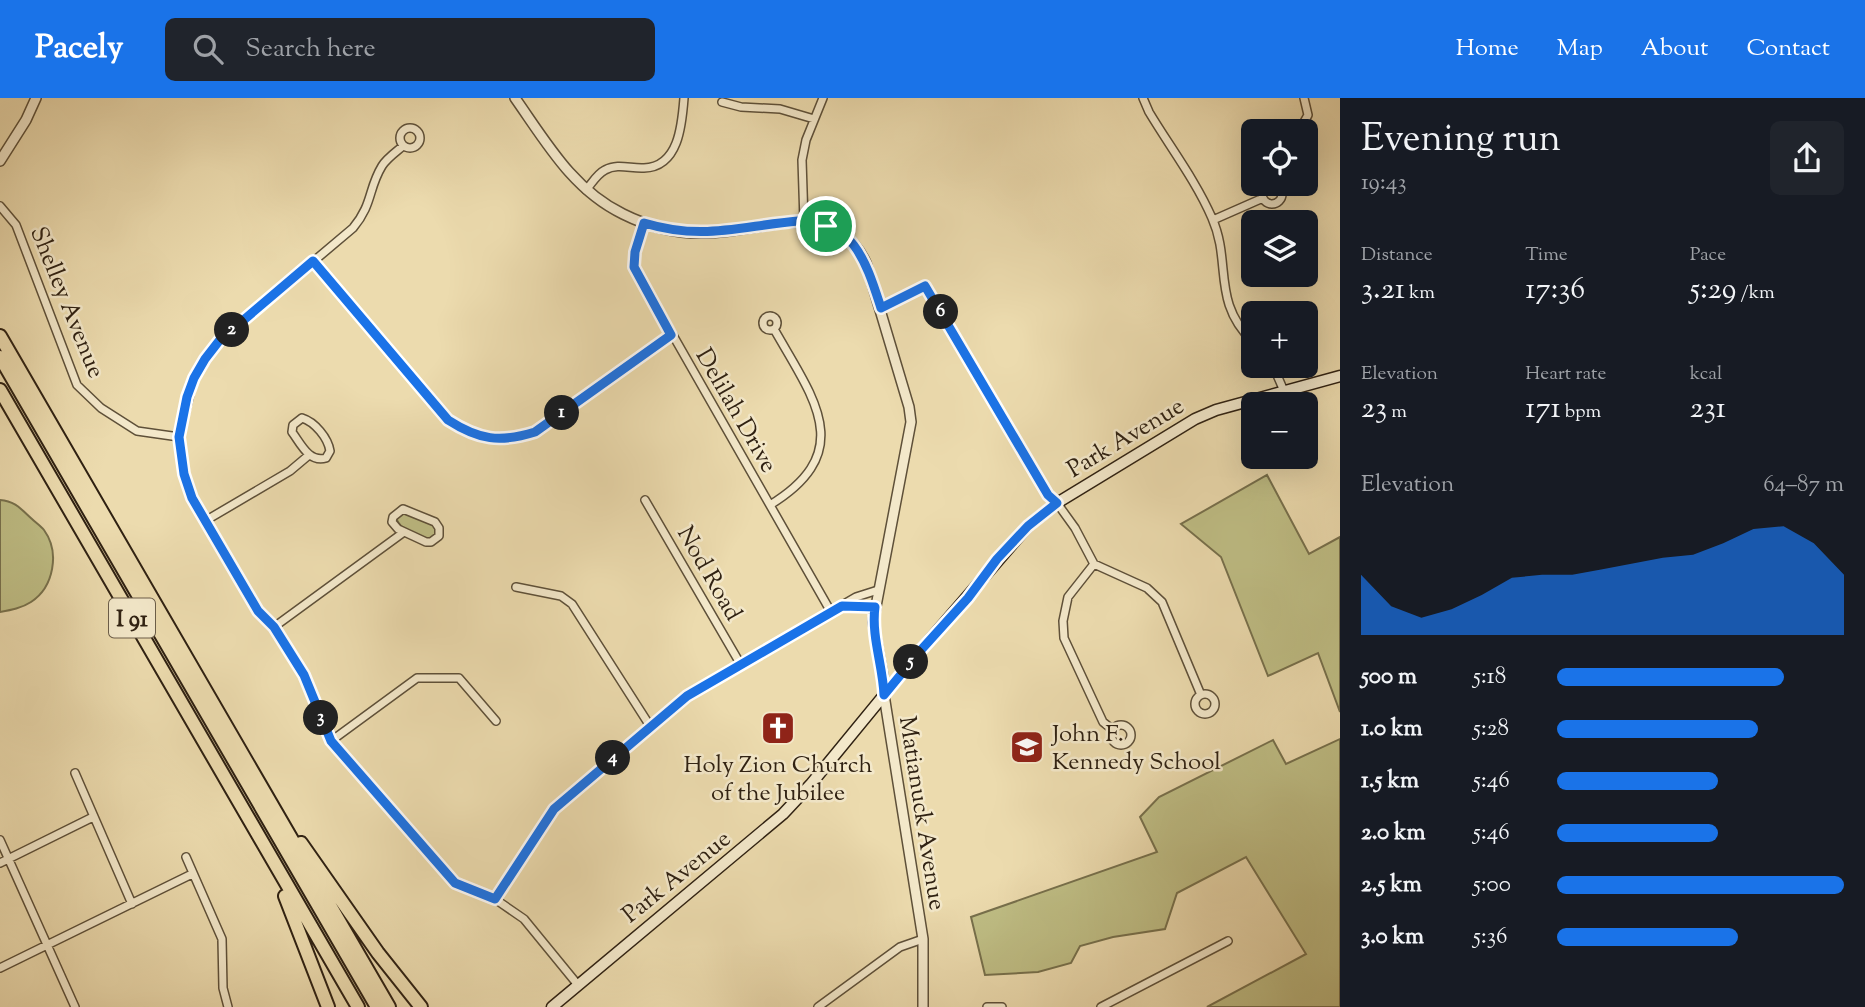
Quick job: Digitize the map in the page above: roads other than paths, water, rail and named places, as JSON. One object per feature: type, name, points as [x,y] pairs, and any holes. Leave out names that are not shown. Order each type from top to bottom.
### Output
[{"type":"highway","name":"I 91","points":[[0,336],[389,1007]]},
{"type":"highway","points":[[0,357],[377,1007]]},
{"type":"highway","points":[[0,368],[370,1007]]},
{"type":"highway","name":"I 91","points":[[0,390],[358,1007]]},
{"type":"highway","points":[[288,834],[305,847],[387,966],[421,1007]]},
{"type":"highway","points":[[265,847],[270,868],[291,911],[328,1007]]},
{"type":"main road","name":"Park Avenue","points":[[552,1007],[783,814],[927,642],[968,598],[997,559],[1028,526],[1057,503],[1195,419],[1216,410],[1340,376]]},
{"type":"street","points":[[0,162],[36,98]]},
{"type":"street","name":"Matianuck Avenue","points":[[514,98],[569,173],[586,190],[611,208],[644,223],[674,230],[708,233],[804,221],[831,227],[855,245],[866,263],[912,422],[873,622],[923,939],[923,1007]]},
{"type":"street","points":[[586,190],[599,175],[610,168],[646,168],[663,162],[680,135],[684,98]]},
{"type":"street","points":[[804,221],[802,160],[822,98]]},
{"type":"street","points":[[1143,98],[1213,220],[1221,249],[1224,291],[1229,307],[1241,328]]},
{"type":"street","points":[[1304,98],[1308,115],[1306,119]]},
{"type":"street","points":[[723,102],[741,107],[786,110],[814,119]]},
{"type":"street","points":[[403,146],[384,162],[363,216],[352,228],[219,341],[205,359],[187,397],[179,437],[184,474],[192,498],[258,611],[274,627],[304,675],[331,741],[455,883],[495,899],[524,919],[578,985]]},
{"type":"street","points":[[1213,220],[1264,198],[1270,204],[1280,200],[1281,196]]},
{"type":"street","name":"Shelley Avenue","points":[[0,206],[16,225],[77,385],[93,401],[137,431],[179,437]]},
{"type":"street","name":"Delilah Drive","points":[[644,223],[635,252],[634,267],[831,612]]},
{"type":"street","points":[[313,261],[448,420],[476,435],[505,439],[535,432],[671,335]]},
{"type":"street","points":[[881,308],[925,286],[1048,495],[1075,528],[1094,564],[1147,588],[1162,602],[1201,695]]},
{"type":"street","points":[[770,505],[804,480],[820,448],[821,430],[818,409],[774,329]]},
{"type":"street","points":[[1278,378],[1284,391]]},
{"type":"street","points":[[302,418],[310,422],[330,446],[328,455],[322,460],[309,455],[292,432],[293,425],[302,418]]},
{"type":"street","points":[[205,521],[290,471],[309,455]]},
{"type":"street","name":"Nod Road","points":[[645,500],[740,665]]},
{"type":"street","points":[[403,509],[435,522],[440,532],[431,542],[404,532],[393,522],[396,513],[403,509]]},
{"type":"street","points":[[274,627],[404,532]]},
{"type":"street","points":[[1094,564],[1064,606],[1064,638],[1103,722],[1113,730]]},
{"type":"street","points":[[516,587],[561,596],[572,604],[650,726]]},
{"type":"street","points":[[495,899],[554,809],[687,696],[856,597],[878,590]]},
{"type":"street","points":[[842,606],[875,607]]},
{"type":"street","points":[[331,741],[417,678],[459,678],[496,721]]},
{"type":"street","points":[[75,774],[132,904]]},
{"type":"street","points":[[0,863],[93,817]]},
{"type":"street","points":[[0,840],[75,1007]]},
{"type":"street","points":[[186,857],[222,939],[223,988],[228,1007]]},
{"type":"street","points":[[0,968],[192,874]]},
{"type":"street","points":[[818,1007],[900,947],[923,939]]},
{"type":"street","points":[[1101,1007],[1228,941]]},
{"type":"street","points":[[987,1007],[1002,1007]]},
{"type":"place","name":"Holy Zion Church of the Jubilee","points":[[778,728]]},
{"type":"place","name":"John F. Kennedy School","points":[[1027,747]]}]
